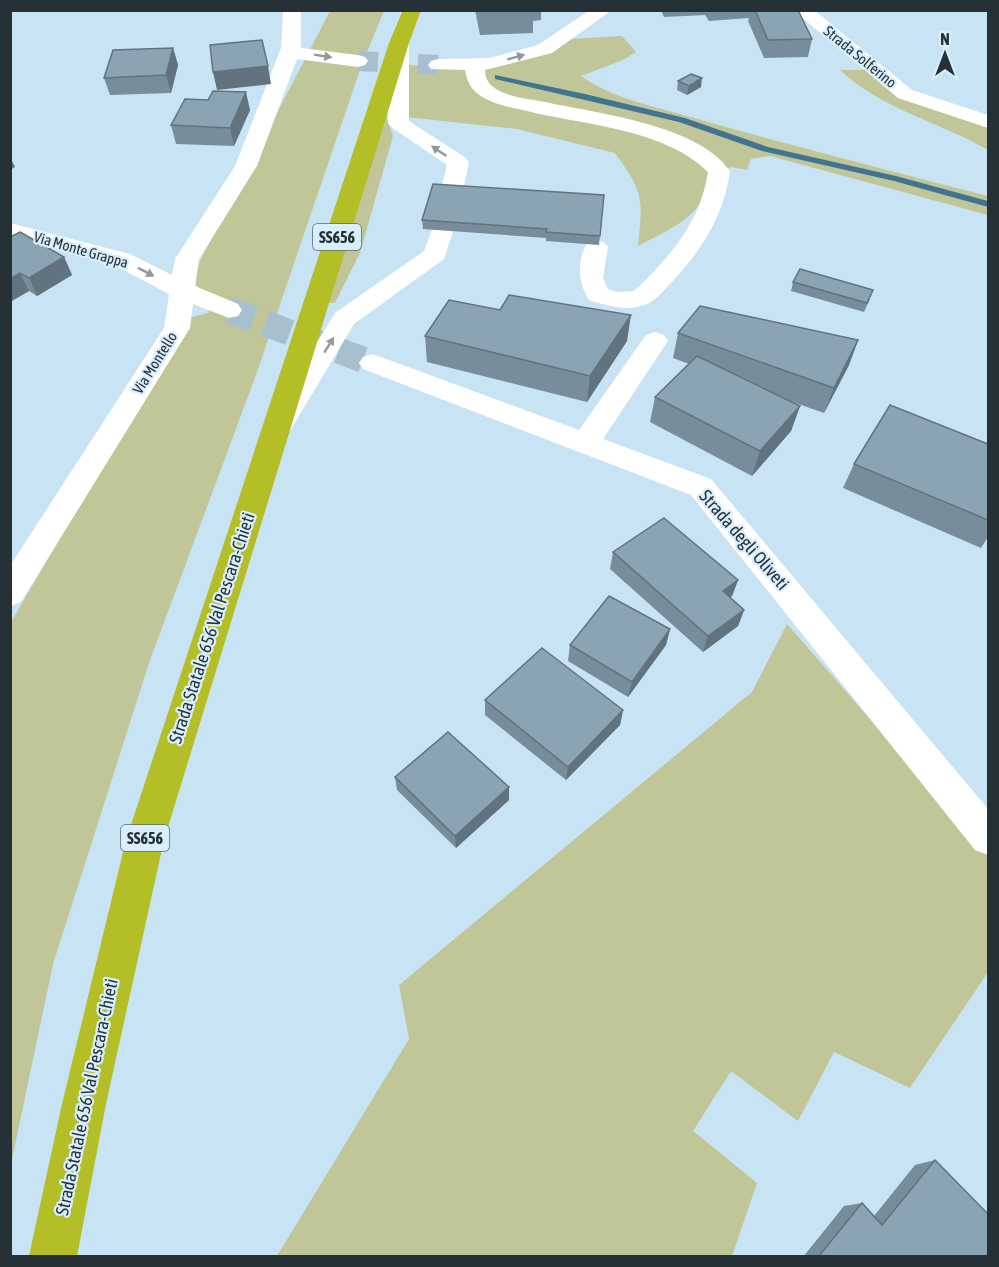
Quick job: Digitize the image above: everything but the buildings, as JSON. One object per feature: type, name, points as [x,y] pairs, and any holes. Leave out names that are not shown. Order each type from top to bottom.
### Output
[{"type":"highway","name":"Strada Statale 656 Val Pescara-Chieti","points":[[53,1257],[84,1104],[144,840],[212,622],[276,431],[399,43],[412,10]]},
{"type":"street","name":"Via Montello","points":[[10,593],[177,328],[187,260],[246,166],[289,52],[291,10]]},
{"type":"street","points":[[438,65],[490,64],[545,50],[603,10]]},
{"type":"street","name":"Strada Solferino","points":[[802,10],[904,94],[988,122]]},
{"type":"street","points":[[399,43],[398,123],[458,163],[450,198]]},
{"type":"street","points":[[289,52],[358,62]]},
{"type":"street","points":[[474,65],[475,80],[486,91],[506,100],[606,121],[661,136],[702,154],[719,171],[718,191],[702,231],[641,298],[616,300],[598,294],[591,278],[596,247]]},
{"type":"street","name":"Via Monte Grappa","points":[[10,230],[122,259],[182,290]]},
{"type":"street","points":[[276,431],[344,320],[435,254],[441,232]]},
{"type":"street","points":[[182,290],[229,310]]},
{"type":"street","points":[[585,443],[655,341]]},
{"type":"street","name":"Strada degli Oliveti","points":[[372,363],[701,487],[988,837]]},
{"type":"green space","points":[[330,11],[384,11],[362,64],[256,375],[150,660],[53,964],[11,1164],[11,622],[189,318],[208,313],[213,300],[198,289],[196,281],[199,263]]},
{"type":"green space","points":[[622,36],[636,52],[623,60],[581,76],[608,91],[639,102],[772,140],[988,196],[988,215],[770,156],[751,159],[747,170],[731,167],[711,177],[707,191],[693,212],[674,227],[638,246],[641,217],[639,196],[632,178],[615,153],[517,129],[406,117],[405,65],[480,67],[569,39]]},
{"type":"green space","points":[[840,70],[873,70],[905,95],[988,123],[988,150],[892,105],[856,83]]},
{"type":"green space","points":[[386,115],[393,136],[360,253],[335,303],[328,303]]},
{"type":"green space","points":[[787,624],[988,854],[988,972],[910,1088],[834,1052],[798,1121],[731,1071],[693,1131],[757,1183],[732,1256],[277,1256],[409,1039],[399,985],[752,692]]},
{"type":"waterway","points":[[498,77],[682,120],[765,149],[896,179],[988,204]]},
{"type":"tunnel","points":[[358,61],[438,65]]},
{"type":"tunnel","points":[[229,310],[372,363]]}]
